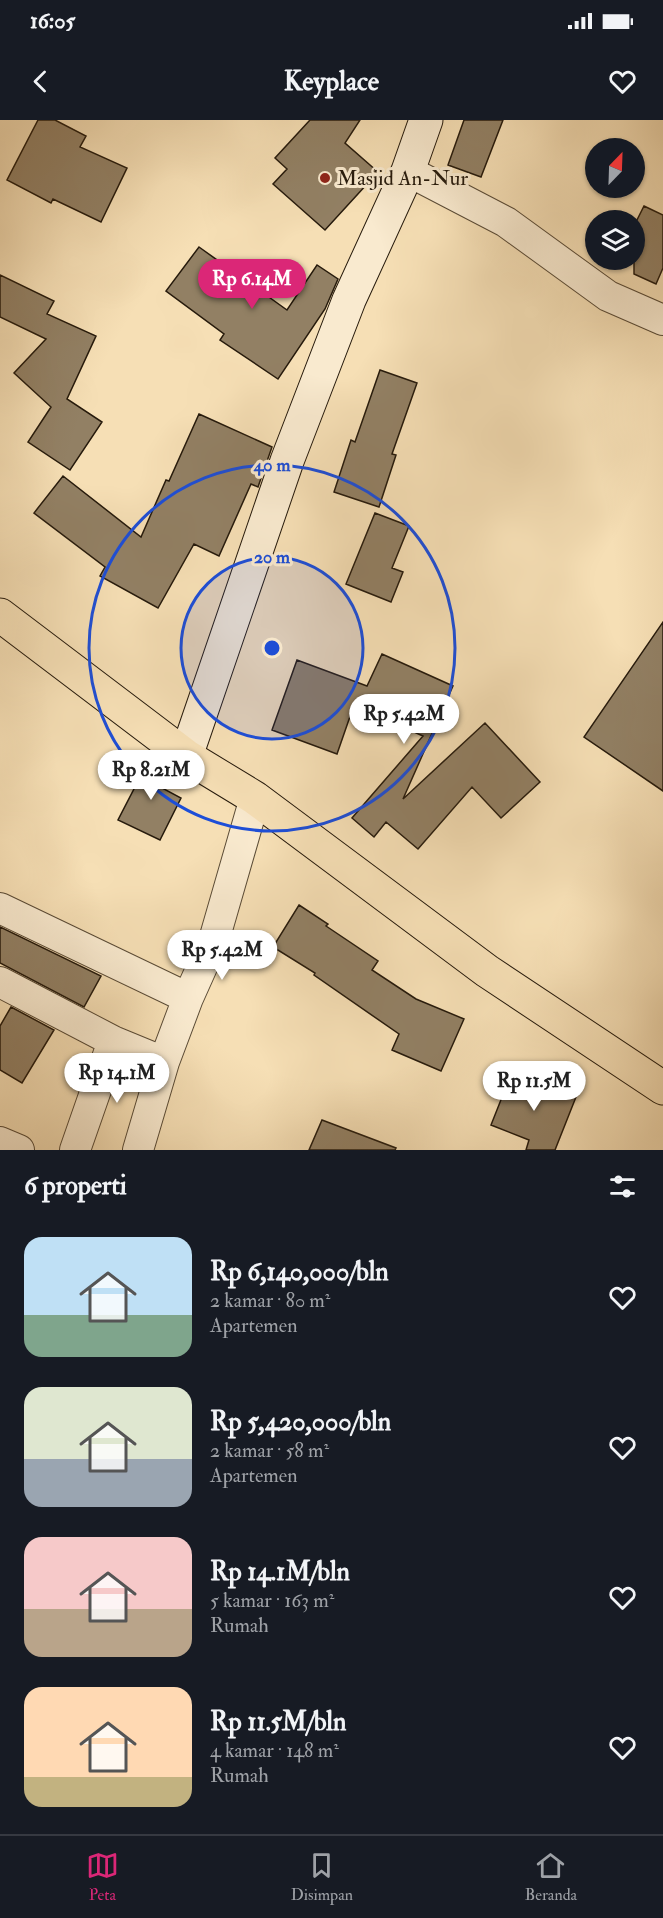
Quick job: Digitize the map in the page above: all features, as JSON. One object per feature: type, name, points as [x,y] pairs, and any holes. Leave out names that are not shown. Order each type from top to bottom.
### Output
[{"type":"highway","points":[[0,615],[186,756],[255,798],[487,971],[663,1088]]},
{"type":"street","points":[[186,756],[287,461],[349,300],[408,171],[426,120]]},
{"type":"street","points":[[408,171],[506,222],[608,296],[663,320]]},
{"type":"street","points":[[138,1150],[164,1062],[188,998],[214,940],[255,798]]},
{"type":"street","points":[[0,908],[188,998]]},
{"type":"street","points":[[0,982],[113,1041],[164,1062]]},
{"type":"street","points":[[75,1150],[113,1041]]},
{"type":"street","points":[[0,1142],[19,1150]]},
{"type":"building","points":[[38,120],[55,120],[86,136],[80,147],[127,168],[101,222],[53,199],[51,203],[7,180]]},
{"type":"building","name":"Masjid An-Nur","points":[[310,120],[360,120],[345,143],[378,172],[325,230],[273,184],[287,169],[275,158]]},
{"type":"building","points":[[464,120],[503,120],[481,177],[448,165]]},
{"type":"building","points":[[644,206],[663,215],[663,268],[656,284],[634,274],[634,270],[645,270],[645,210],[642,210]]},
{"type":"building","points":[[199,247],[287,310],[317,265],[338,279],[325,309],[278,379],[220,340],[224,334],[166,291]]},
{"type":"building","points":[[0,275],[54,301],[47,314],[96,336],[67,399],[102,422],[70,470],[28,442],[51,407],[14,373],[46,339],[0,317]]},
{"type":"building","points":[[380,370],[417,383],[392,454],[396,455],[379,507],[334,492],[351,440],[355,442]]},
{"type":"building","points":[[199,414],[272,447],[258,487],[251,484],[219,556],[194,544],[158,608],[100,576],[105,567],[34,513],[63,476],[141,537]]},
{"type":"building","points":[[375,513],[409,526],[392,568],[403,572],[391,602],[346,584]]},
{"type":"building","points":[[663,622],[663,791],[584,737]]},
{"type":"building","points":[[382,654],[453,686],[403,799],[485,723],[540,782],[501,818],[472,787],[418,849],[386,822],[374,837],[352,818],[423,736],[354,705],[337,754],[272,730],[297,660],[367,686]]},
{"type":"building","points":[[152,754],[171,768],[162,788],[181,798],[160,840],[118,820]]},
{"type":"building","points":[[299,905],[378,961],[372,970],[416,999],[464,1019],[441,1071],[392,1050],[399,1034],[314,975],[315,973],[273,947]]},
{"type":"building","points":[[0,927],[101,976],[84,1007],[0,963]]},
{"type":"building","points":[[11,1007],[54,1030],[22,1083],[0,1070],[0,1026]]},
{"type":"building","points":[[512,1072],[576,1097],[555,1150],[526,1150],[529,1140],[491,1125]]},
{"type":"building","points":[[322,1120],[396,1148],[395,1150],[309,1150]]},
{"type":"place","name":"Masjid An-Nur","points":[[325,178]]}]
